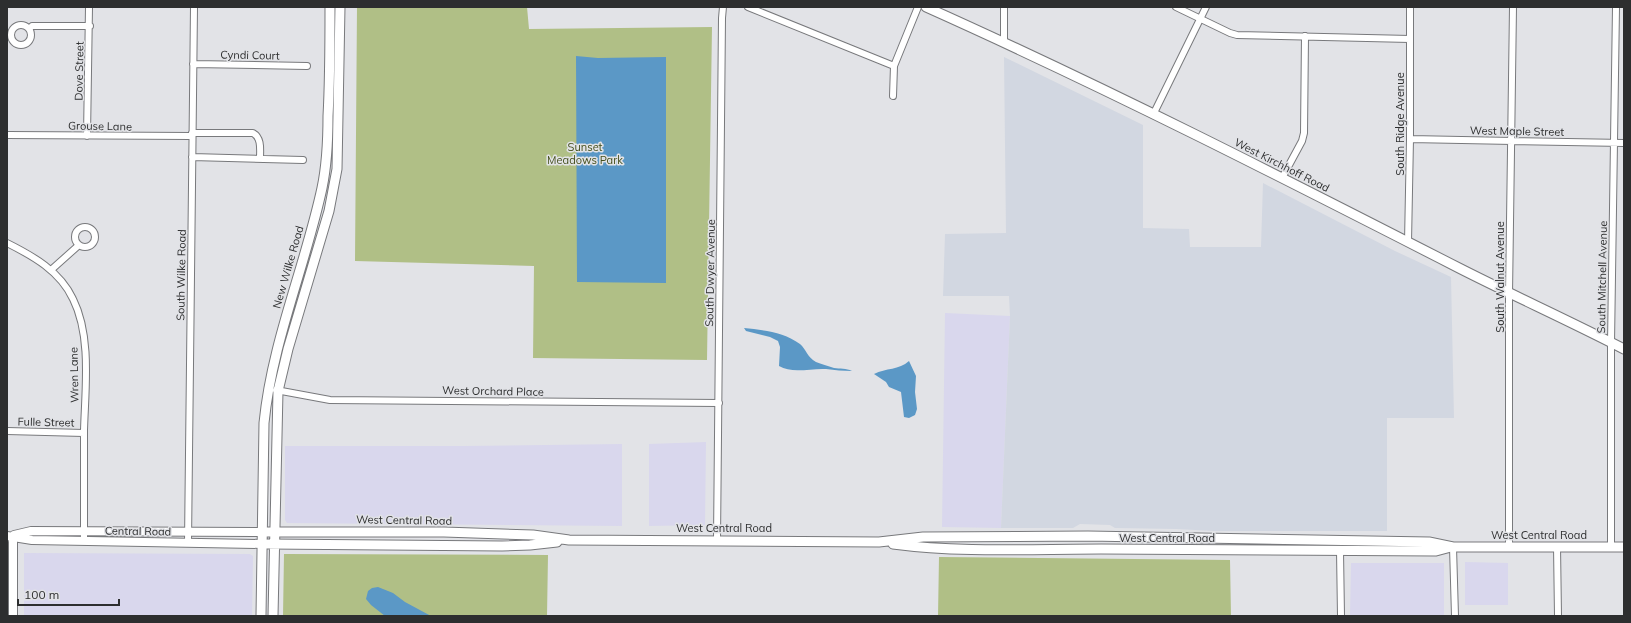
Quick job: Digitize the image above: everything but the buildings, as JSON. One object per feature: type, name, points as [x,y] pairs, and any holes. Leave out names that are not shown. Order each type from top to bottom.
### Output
[{"type":"main road","name":"New Wilke Road","points":[[273,616],[274,389],[278,347],[315,215],[325,170],[329,103],[330,7]]},
{"type":"main road","name":"New Wilke Road","points":[[261,616],[264,423],[288,349],[329,211],[337,169],[340,7]]},
{"type":"main road","name":"West Kirchhoff Road","points":[[926,7],[1004,42],[1282,178],[1509,294],[1624,349]]},
{"type":"main road","name":"West Central Road","points":[[263,532],[444,532],[533,536],[568,540],[879,542],[923,548],[970,550],[1436,551],[1453,547]]},
{"type":"main road","name":"West Central Road","points":[[879,542],[923,537],[1168,537],[1430,542],[1453,547],[1624,546]]},
{"type":"main road","name":"West Central Road","points":[[263,544],[516,546],[568,540]]},
{"type":"street","name":"Dove Street","points":[[87,136],[90,26],[89,7]]},
{"type":"street","name":"South Wilke Road","points":[[188,543],[194,7]]},
{"type":"street","name":"South Dwyer Avenue","points":[[717,540],[723,7]]},
{"type":"street","points":[[748,7],[894,66]]},
{"type":"street","points":[[893,96],[894,66],[918,7]]},
{"type":"street","points":[[1004,7],[1004,42]]},
{"type":"street","points":[[1176,7],[1237,35],[1410,39]]},
{"type":"street","points":[[1153,115],[1206,7]]},
{"type":"street","name":"South Ridge Avenue","points":[[1408,242],[1410,7]]},
{"type":"street","name":"South Walnut Avenue","points":[[1509,547],[1509,294],[1513,7]]},
{"type":"street","name":"South Mitchell Avenue","points":[[1611,546],[1611,343],[1616,7]]},
{"type":"street","points":[[29,29],[32,26],[90,26]]},
{"type":"street","points":[[1282,178],[1302,141],[1304,134],[1305,36]]},
{"type":"street","name":"Cyndi Court","points":[[193,64],[307,66]]},
{"type":"street","name":"Grouse Lane","points":[[7,135],[87,136],[253,133],[260,142],[260,159]]},
{"type":"street","name":"West Maple Street","points":[[1410,139],[1624,143]]},
{"type":"street","points":[[192,157],[303,160]]},
{"type":"street","name":"Wren Lane","points":[[7,243],[40,260],[51,270],[73,298],[80,319],[86,368],[84,433],[84,541]]},
{"type":"street","points":[[51,270],[79,245]]},
{"type":"street","name":"West Orchard Place","points":[[274,389],[330,400],[718,403]]},
{"type":"street","name":"Fulle Street","points":[[7,431],[84,433]]},
{"type":"street","name":"Central Road","points":[[10,536],[31,531],[263,532]]},
{"type":"street","points":[[10,536],[13,616]]},
{"type":"street","name":"Central Road","points":[[10,536],[32,540],[263,544]]},
{"type":"street","points":[[1557,546],[1558,616]]},
{"type":"street","points":[[1453,547],[1455,616]]},
{"type":"street","points":[[1340,551],[1341,616]]},
{"type":"shaded area","points":[[1004,57],[1143,125],[1143,228],[1189,229],[1190,247],[1261,247],[1263,183],[1395,251],[1451,277],[1454,418],[1387,418],[1387,531],[1214,531],[1115,528],[1110,525],[1080,524],[1073,528],[1001,528],[1010,316],[1009,296],[943,296],[945,234],[1006,233]]},
{"type":"shaded area","points":[[945,313],[1010,316],[1001,528],[942,527]]},
{"type":"shaded area","points":[[706,442],[705,525],[649,526],[649,444]]},
{"type":"shaded area","points":[[622,444],[622,526],[287,523],[285,520],[285,446]]},
{"type":"shaded area","points":[[24,553],[250,554],[253,556],[252,616],[24,616]]},
{"type":"shaded area","points":[[1465,562],[1508,563],[1508,605],[1465,605]]},
{"type":"shaded area","points":[[1351,563],[1444,563],[1444,616],[1350,616]]},
{"type":"green space","name":"Sunset Meadows Park","points":[[357,7],[527,7],[529,29],[712,27],[707,360],[533,358],[534,266],[355,261]]},
{"type":"green space","points":[[284,554],[548,555],[547,616],[283,616]]},
{"type":"green space","points":[[939,557],[1230,560],[1231,616],[938,616]]},
{"type":"water","points":[[576,56],[598,58],[666,57],[666,283],[577,282]]},
{"type":"water","points":[[744,328],[780,334],[800,344],[816,362],[834,368],[852,371],[820,369],[790,370],[784,368],[779,366],[780,347],[778,341],[770,337],[746,331]]},
{"type":"water","points":[[909,361],[916,376],[915,392],[917,409],[915,415],[909,418],[904,417],[901,392],[889,387],[886,382],[874,374],[901,366]]},
{"type":"water","points":[[378,587],[393,593],[405,602],[431,616],[385,616],[366,599],[368,591],[372,588]]}]
